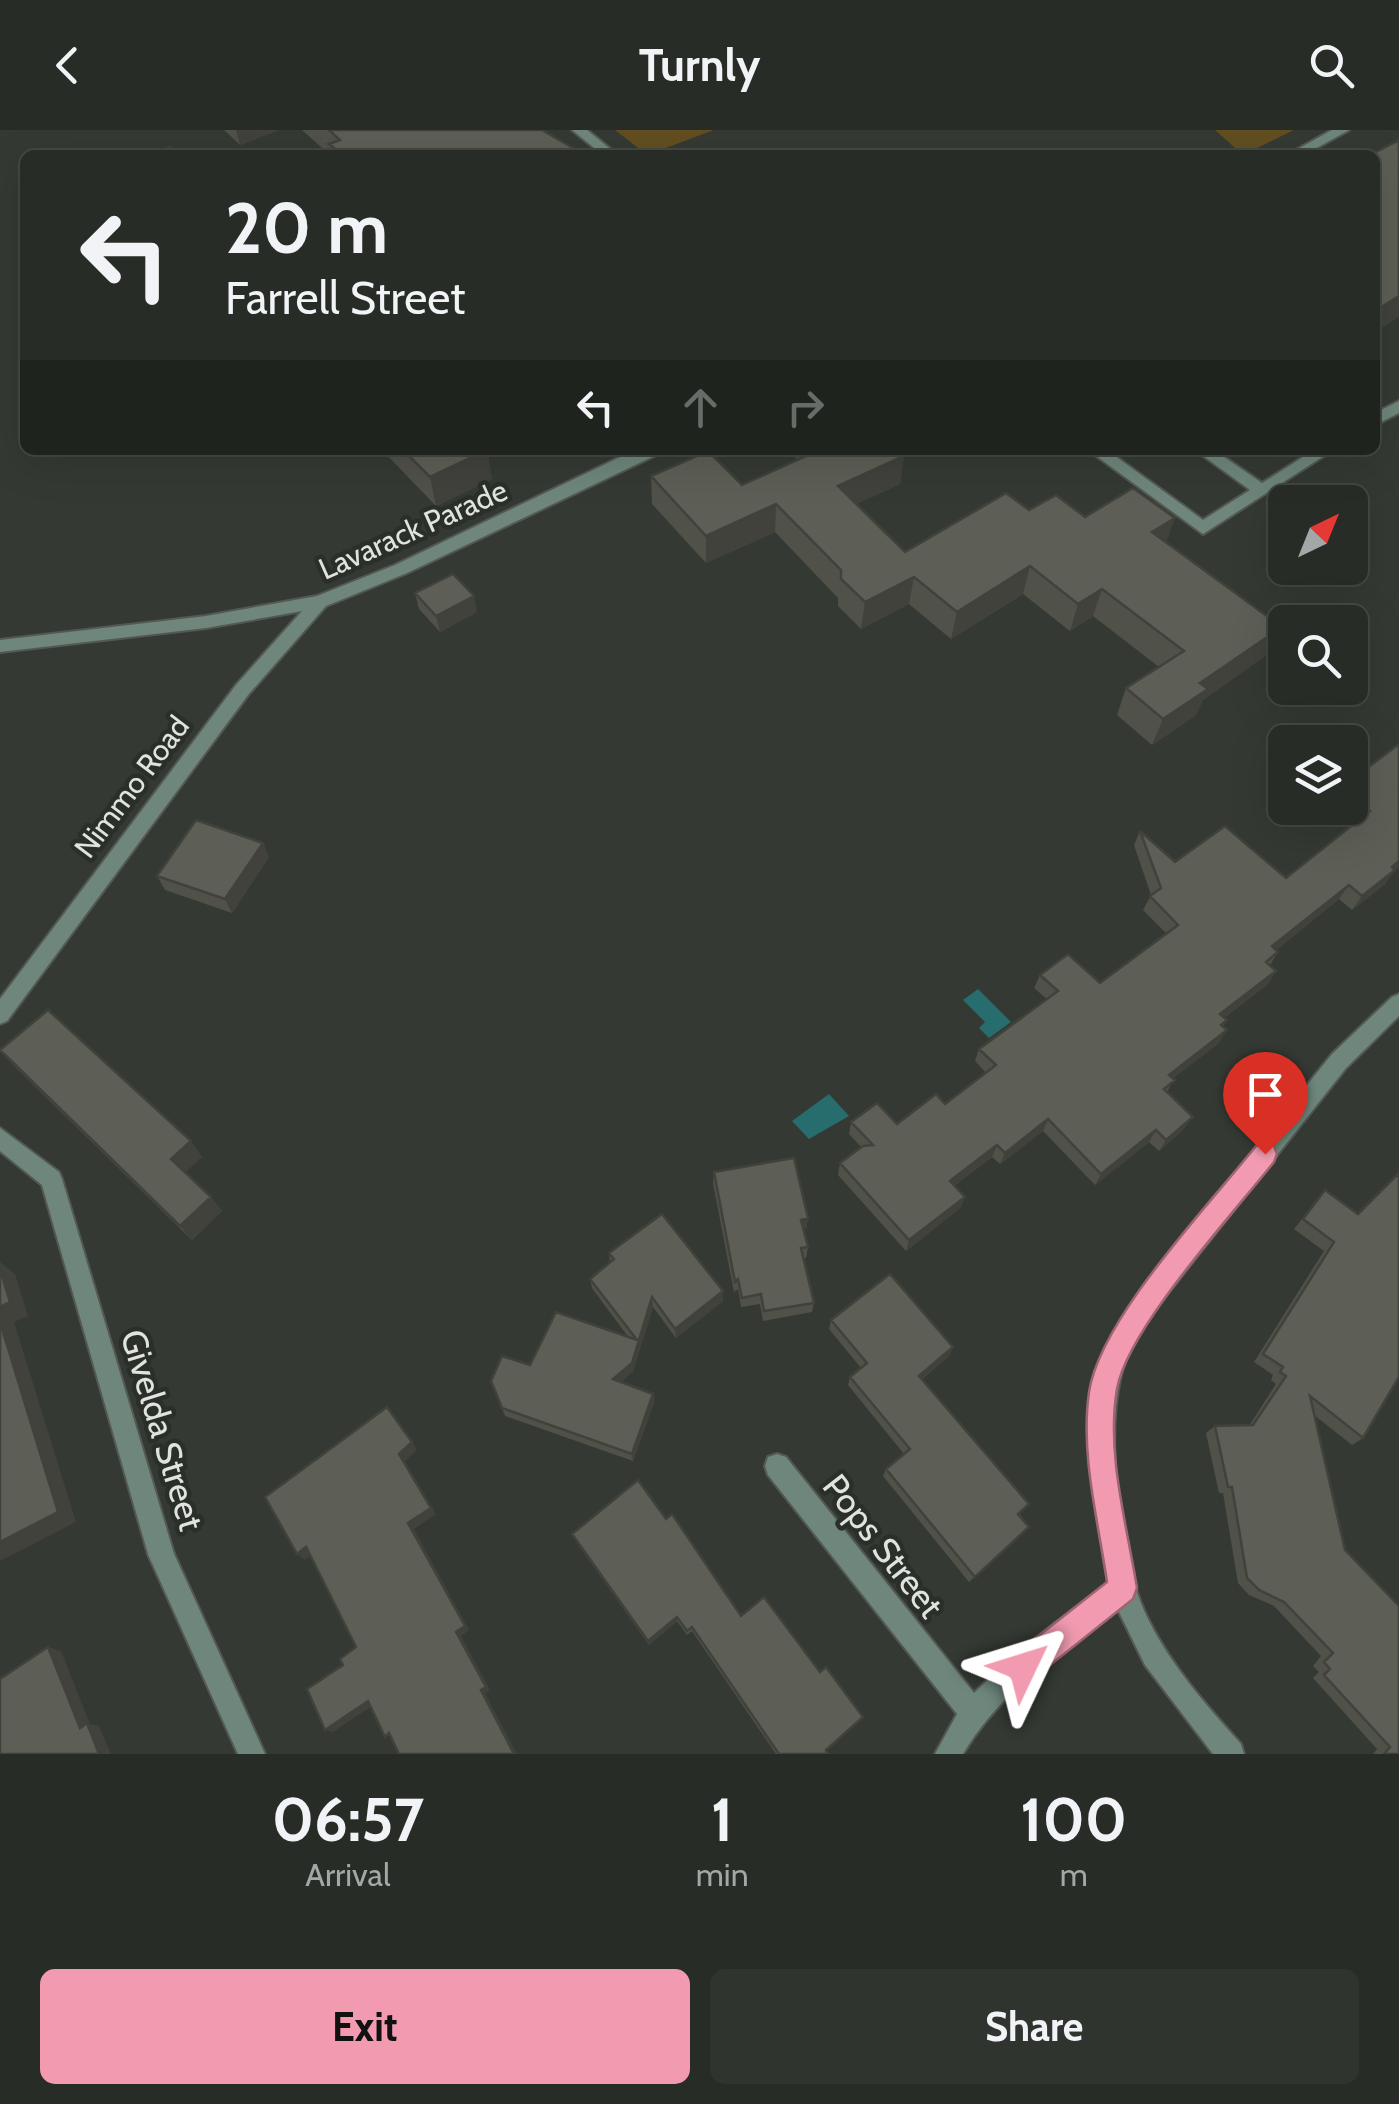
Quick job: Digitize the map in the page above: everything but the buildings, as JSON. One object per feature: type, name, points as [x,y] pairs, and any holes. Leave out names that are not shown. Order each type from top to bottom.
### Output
[{"type":"street","points":[[579,130],[605,150]]},
{"type":"street","points":[[1304,150],[1342,130]]},
{"type":"street","name":"Lavarack Parade","points":[[0,646],[206,622],[320,602],[644,455]]},
{"type":"street","points":[[1103,455],[1203,528],[1314,455]]},
{"type":"street","points":[[1211,455],[1261,490]]},
{"type":"street","name":"Nimmo Road","points":[[0,1014],[242,690],[320,602]]},
{"type":"street","points":[[1231,1754],[1163,1670],[1129,1610],[1122,1588],[1100,1440],[1103,1389],[1117,1346],[1141,1309],[1339,1061],[1399,1003]]},
{"type":"street","name":"Givelda Street","points":[[0,1138],[51,1178],[162,1554],[252,1754]]},
{"type":"street","name":"Pops Street","points":[[776,1466],[974,1714]]},
{"type":"street","points":[[948,1754],[974,1714],[1050,1643],[1122,1588]]},
{"type":"shaded area","points":[[615,130],[714,130],[660,150],[641,150]]},
{"type":"shaded area","points":[[1215,130],[1294,130],[1253,150],[1237,150]]},
{"type":"water","points":[[978,989],[1011,1022],[989,1038],[979,1028],[985,1022],[963,1000]]},
{"type":"water","points":[[829,1094],[849,1116],[809,1139],[792,1121]]},
{"type":"route","points":[[1023,1667],[1122,1588],[1100,1440],[1100,1412],[1109,1368],[1127,1328],[1265,1154]]}]
